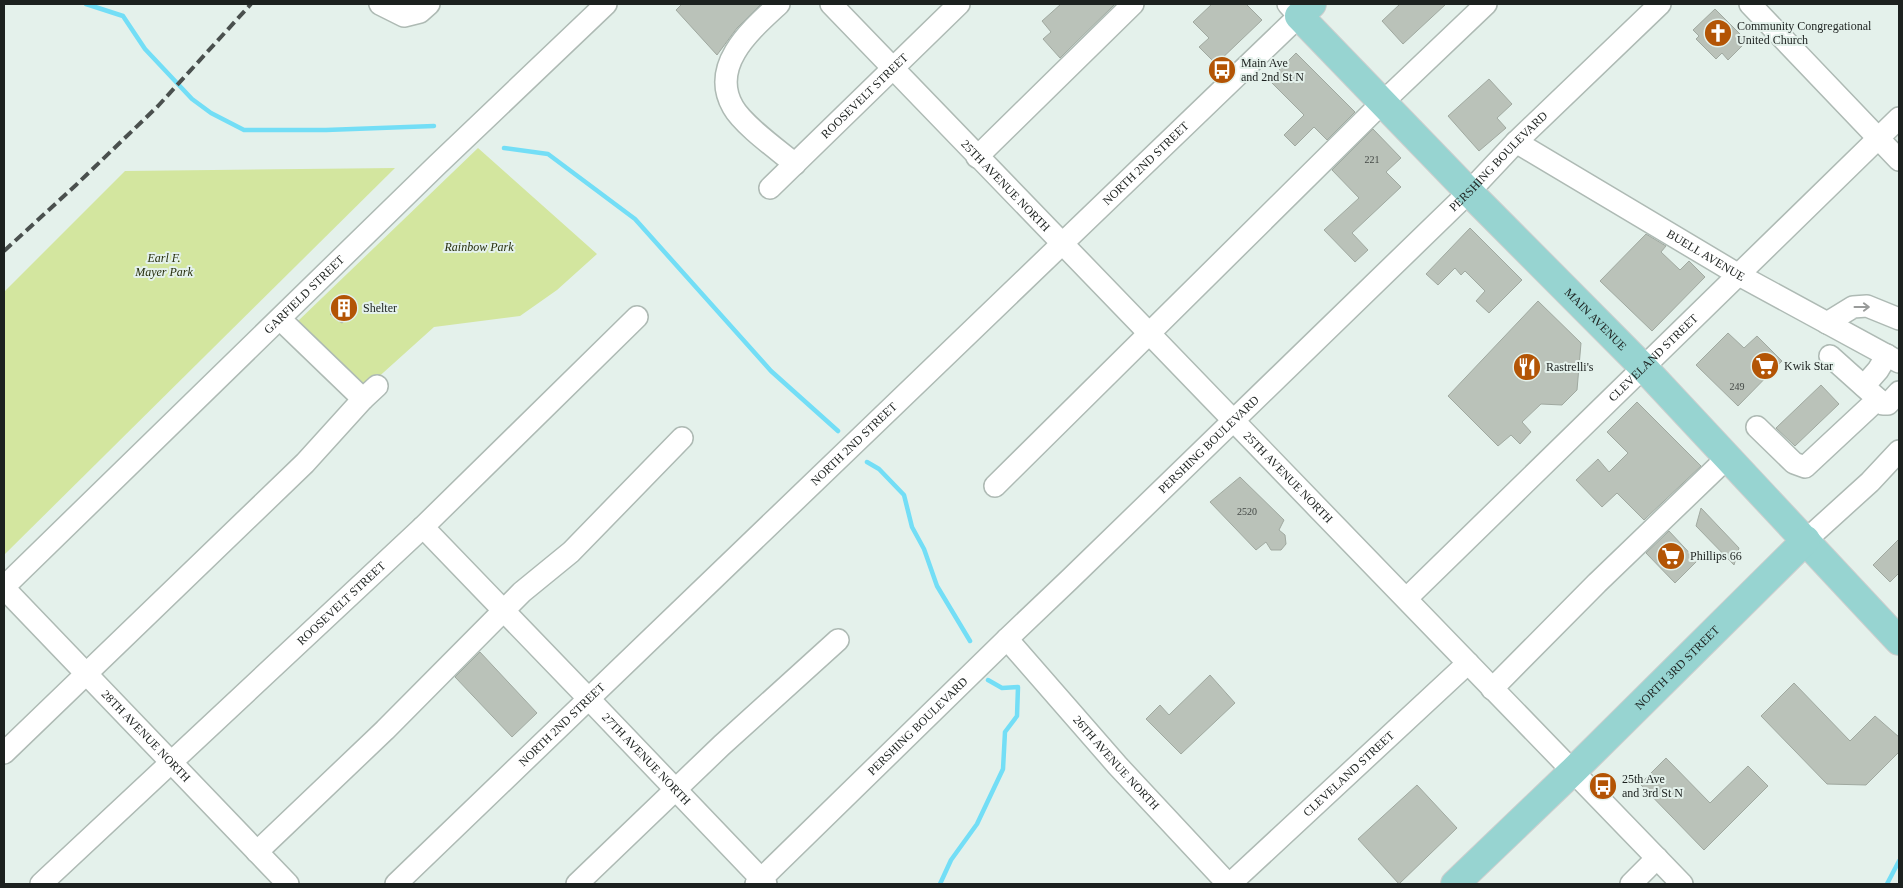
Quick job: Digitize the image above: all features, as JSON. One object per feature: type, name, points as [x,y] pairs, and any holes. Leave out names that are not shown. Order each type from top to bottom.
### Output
[{"type":"main road","name":"MAIN AVENUE","points":[[1300,8],[1383,102],[1469,192],[1644,368],[1899,642]]},
{"type":"main road","name":"NORTH 3RD STREET","points":[[1454,884],[1573,771],[1806,540]]},
{"type":"street","points":[[380,4],[404,16],[420,12],[429,4]]},
{"type":"street","name":"GARFIELD STREET","points":[[4,587],[437,165],[606,4]]},
{"type":"street","points":[[779,4],[737,47],[725,80],[727,93],[733,108],[762,137],[795,164]]},
{"type":"street","name":"25TH AVENUE NORTH","points":[[831,4],[1148,334],[1408,598],[1492,689],[1682,884]]},
{"type":"street","name":"ROOSEVELT STREET","points":[[770,188],[959,4]]},
{"type":"street","points":[[977,157],[1133,4]]},
{"type":"street","points":[[995,486],[1383,102],[1486,4]]},
{"type":"street","name":"PERSHING BOULEVARD","points":[[761,883],[1007,639],[1469,192],[1516,142],[1660,4]]},
{"type":"street","points":[[1750,4],[1899,160]]},
{"type":"street","name":"NORTH 2ND STREET","points":[[396,884],[1062,245],[1300,8]]},
{"type":"street","name":"CLEVELAND STREET","points":[[1408,598],[1899,118]]},
{"type":"street","name":"BUELL AVENUE","points":[[1516,142],[1739,275],[1893,358]]},
{"type":"street","points":[[1827,323],[1853,307],[1866,306],[1899,319]]},
{"type":"street","name":"ROOSEVELT STREET","points":[[41,884],[423,527],[637,317]]},
{"type":"street","points":[[4,753],[305,463],[370,392],[280,319]]},
{"type":"street","points":[[1830,356],[1883,404],[1888,404],[1899,392]]},
{"type":"street","points":[[1758,427],[1794,463],[1805,467],[1871,393],[1878,370],[1893,358]]},
{"type":"street","points":[[257,852],[372,744],[522,592],[571,552],[682,438]]},
{"type":"street","name":"NORTH 3RD STREET","points":[[1806,540],[1870,482],[1899,451]]},
{"type":"street","points":[[1492,689],[1590,590],[1728,457]]},
{"type":"street","name":"27TH AVENUE NORTH","points":[[423,527],[676,790],[761,883]]},
{"type":"street","name":"28TH AVENUE NORTH","points":[[4,587],[288,884]]},
{"type":"street","name":"26TH AVENUE NORTH","points":[[1007,639],[1117,765],[1229,884]]},
{"type":"street","points":[[577,884],[838,640]]},
{"type":"street","name":"CLEVELAND STREET","points":[[1229,884],[1468,663]]},
{"type":"street","points":[[1631,884],[1657,858]]},
{"type":"green space","name":"Rainbow Park","points":[[478,148],[597,254],[557,290],[520,316],[434,327],[364,390],[297,322]]},
{"type":"green space","name":"Earl F. Mayer Park","points":[[395,168],[4,555],[4,292],[125,171]]},
{"type":"building","points":[[682,4],[761,4],[737,28],[717,55],[676,10]]},
{"type":"building","points":[[1061,4],[1115,4],[1060,58],[1043,39],[1051,32],[1042,21]]},
{"type":"building","points":[[1212,4],[1246,4],[1262,20],[1216,64],[1199,47],[1209,38],[1193,22]]},
{"type":"building","points":[[1400,4],[1446,4],[1403,44],[1382,21]]},
{"type":"building","name":"Community Congregational United Church","points":[[1715,9],[1747,41],[1728,60],[1722,53],[1716,59],[1696,39],[1699,36],[1693,30]]},
{"type":"building","points":[[1296,53],[1355,112],[1327,140],[1314,127],[1295,146],[1284,135],[1304,115],[1269,80]]},
{"type":"building","points":[[1489,79],[1512,104],[1497,118],[1506,128],[1479,151],[1448,116]]},
{"type":"building","points":[[1373,129],[1401,158],[1386,172],[1401,187],[1352,233],[1368,250],[1355,262],[1324,230],[1359,198],[1332,170]]},
{"type":"building","points":[[1470,228],[1522,280],[1489,313],[1476,301],[1485,291],[1465,271],[1461,275],[1455,268],[1438,285],[1426,274]]},
{"type":"building","points":[[1646,234],[1666,246],[1661,252],[1680,270],[1689,261],[1705,277],[1652,331],[1600,281]]},
{"type":"building","name":"Rastrelli's","points":[[1538,301],[1581,343],[1577,390],[1562,405],[1541,404],[1522,422],[1531,432],[1520,444],[1511,435],[1498,446],[1448,396]]},
{"type":"building","name":"Shelter","points":[[345,303],[354,313],[342,323],[330,314]]},
{"type":"building","points":[[1728,333],[1744,348],[1757,336],[1782,361],[1738,406],[1696,365]]},
{"type":"building","name":"Kwik Star","points":[[1821,385],[1839,404],[1795,446],[1776,428]]},
{"type":"building","points":[[1637,402],[1701,466],[1644,520],[1617,493],[1602,507],[1576,480],[1598,459],[1609,472],[1628,453],[1607,432]]},
{"type":"building","points":[[1240,477],[1284,520],[1279,530],[1285,535],[1286,544],[1281,550],[1271,550],[1266,542],[1256,550],[1210,502]]},
{"type":"building","name":"Phillips 66","points":[[1701,508],[1739,548],[1734,565],[1696,526]]},
{"type":"building","name":"Phillips 66","points":[[1669,531],[1697,561],[1675,583],[1646,553]]},
{"type":"building","points":[[1899,539],[1899,573],[1890,582],[1873,565]]},
{"type":"building","points":[[480,652],[537,713],[512,737],[455,677]]},
{"type":"building","points":[[1210,675],[1235,703],[1181,754],[1146,719],[1160,705],[1169,715]]},
{"type":"building","points":[[1794,683],[1850,741],[1875,716],[1899,737],[1899,752],[1866,785],[1827,784],[1761,716]]},
{"type":"building","points":[[1666,758],[1710,803],[1748,766],[1768,786],[1704,850],[1640,784]]},
{"type":"building","points":[[1417,785],[1457,828],[1399,884],[1358,839]]},
{"type":"waterway","points":[[86,4],[123,16],[145,49],[192,99],[211,113],[244,130],[326,130],[434,126]]},
{"type":"waterway","points":[[504,148],[548,154],[635,219],[771,371],[838,431]]},
{"type":"waterway","points":[[867,462],[879,469],[904,495],[912,527],[924,549],[937,586],[970,641]]},
{"type":"waterway","points":[[940,884],[951,860],[977,824],[1003,769],[1005,732],[1017,716],[1018,687],[1002,688],[988,680]]},
{"type":"waterway","points":[[1887,884],[1899,861]]},
{"type":"railway","points":[[4,251],[158,106],[251,4]]},
{"type":"place","name":"Community Congregational United Church","points":[[1718,33]]},
{"type":"place","name":"Main Ave and 2nd St N","points":[[1222,70]]},
{"type":"place","name":"Shelter","points":[[344,308]]},
{"type":"place","name":"Kwik Star","points":[[1765,366]]},
{"type":"place","name":"Rastrelli's","points":[[1527,367]]},
{"type":"place","name":"Phillips 66","points":[[1671,556]]},
{"type":"place","name":"25th Ave and 3rd St N","points":[[1603,786]]}]
